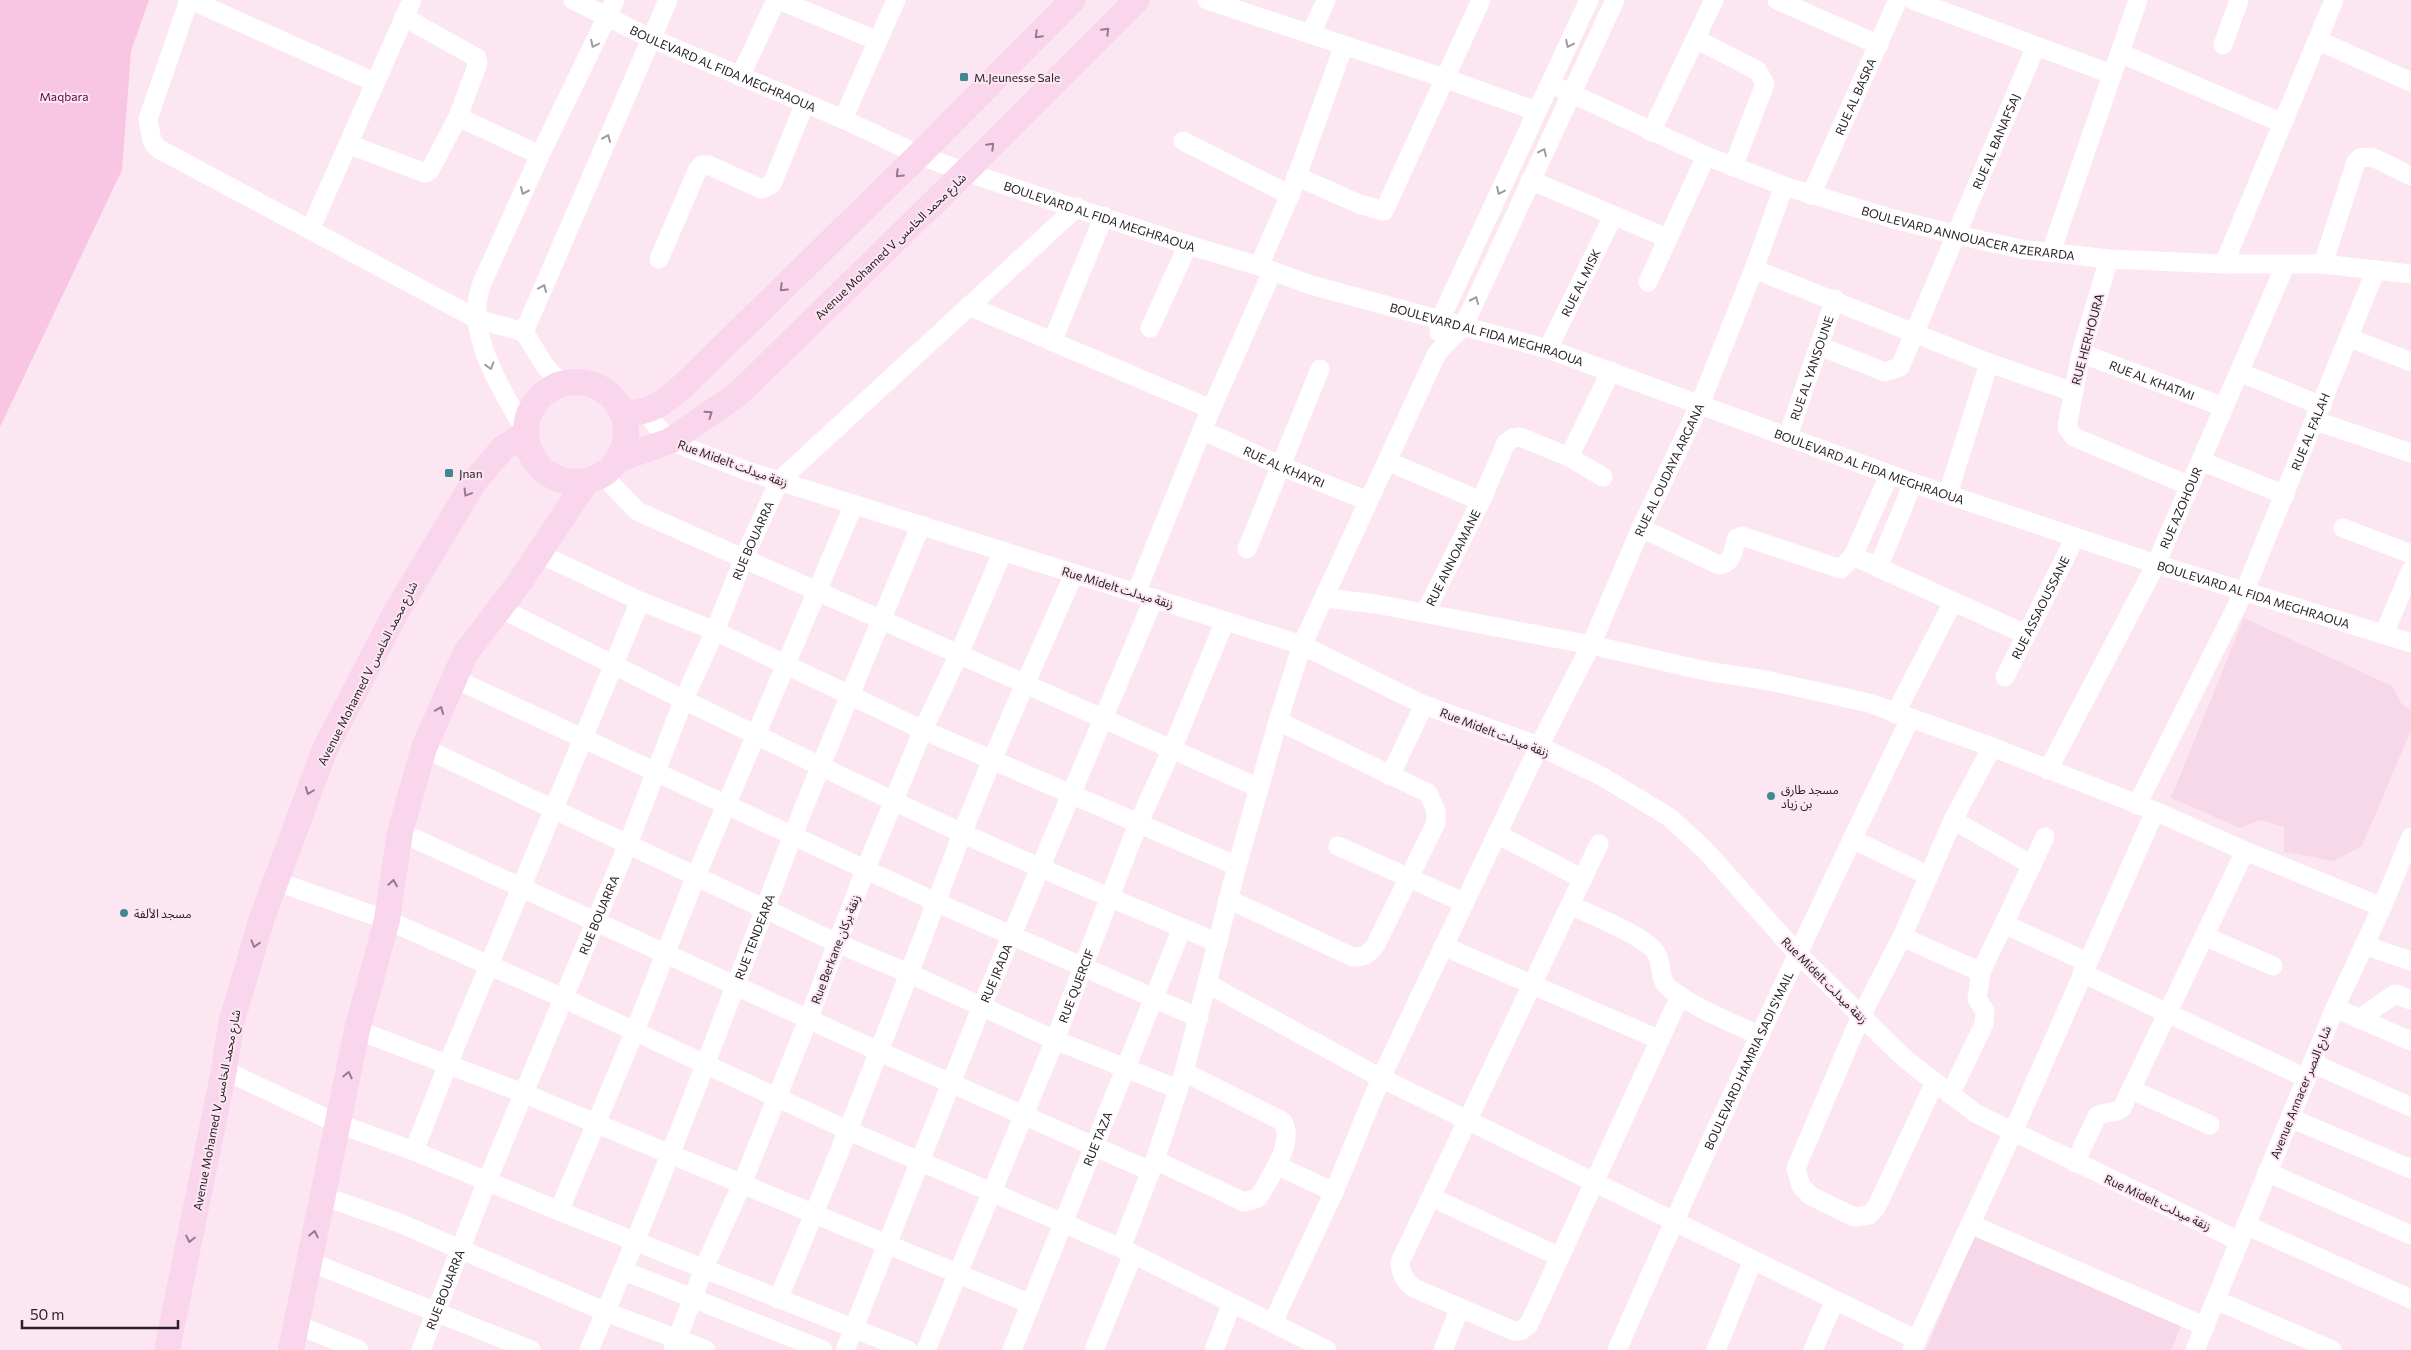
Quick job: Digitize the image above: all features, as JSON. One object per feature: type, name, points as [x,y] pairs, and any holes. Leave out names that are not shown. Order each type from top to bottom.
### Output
[{"type":"street","points":[[374,82],[190,0],[148,119],[152,141],[157,148],[477,320],[524,332],[545,366],[562,384]]},
{"type":"street","points":[[310,230],[412,0]]},
{"type":"street","name":"BOULEVARD AL FIDA MEGHRAOUA","points":[[573,0],[606,18],[650,38],[843,119],[919,155],[965,172],[1311,285],[1548,349],[1914,484],[2156,564],[2245,590],[2411,643]]},
{"type":"street","points":[[602,472],[564,482],[544,472],[530,455],[525,432],[492,373],[477,320],[477,304],[482,283],[540,155],[615,0]]},
{"type":"street","points":[[524,332],[668,0]]},
{"type":"street","points":[[740,77],[778,0],[878,41]]},
{"type":"street","points":[[843,119],[896,0]]},
{"type":"street","points":[[291,1350],[336,1123],[357,1030],[387,920],[400,832],[424,748],[465,654],[500,608],[538,552],[626,442],[626,432],[634,413],[668,399],[684,385],[919,155],[1073,0]]},
{"type":"street","name":"Avenue Mohamed V شارع محمد الخامس","points":[[602,472],[670,440],[738,394],[965,172],[1137,0]]},
{"type":"street","points":[[1207,0],[1444,78],[1536,111]]},
{"type":"street","points":[[1311,34],[1326,0]]},
{"type":"street","points":[[1296,176],[1359,204],[1384,211],[1481,0]]},
{"type":"street","points":[[1437,353],[1464,325],[1615,0]]},
{"type":"street","points":[[1651,132],[1714,0]]},
{"type":"street","points":[[1777,0],[1879,45]]},
{"type":"street","name":"RUE AL BASRA","points":[[1812,195],[1898,0]]},
{"type":"street","points":[[1913,0],[2111,74]]},
{"type":"street","points":[[2051,252],[2137,0]]},
{"type":"street","points":[[2223,45],[2239,0]]},
{"type":"street","points":[[2224,264],[2334,0]]},
{"type":"street","points":[[1094,1350],[1127,1251],[1152,1165],[1181,1080],[1208,984],[1237,866],[1278,721],[1302,645],[1326,598],[1368,501],[1389,462],[1437,353],[1440,320],[1536,111],[1551,84],[1582,2]]},
{"type":"street","points":[[348,144],[425,172],[430,170],[458,117],[478,63],[477,58],[473,54],[404,17]]},
{"type":"street","points":[[1696,39],[1758,72],[1765,84],[1762,96],[1733,167]]},
{"type":"street","points":[[2317,40],[2411,82]]},
{"type":"street","name":"RUE JRADA","points":[[845,1350],[981,1008],[1101,720],[1202,430],[1265,269],[1296,176],[1344,45]]},
{"type":"street","name":"RUE AL BANAFSAJ","points":[[1957,235],[2036,46]]},
{"type":"street","points":[[2120,53],[2282,123]]},
{"type":"street","name":"BOULEVARD ANNOUACER AZERARDA","points":[[1551,84],[1651,132],[1733,167],[1784,186],[1957,235],[2021,249],[2109,259],[2285,266],[2323,264],[2411,274]]},
{"type":"street","points":[[659,259],[698,169],[702,165],[708,165],[762,189],[767,188],[772,184],[805,103]]},
{"type":"street","points":[[458,117],[540,155]]},
{"type":"street","points":[[1183,141],[1290,195]]},
{"type":"street","points":[[1648,282],[1706,156]]},
{"type":"street","points":[[2323,264],[2356,162],[2360,158],[2372,157],[2411,176]]},
{"type":"street","points":[[1530,180],[1667,238]]},
{"type":"street","name":"RUE AL OUDAYA ARGANA","points":[[1273,1322],[1334,1192],[1381,1078],[1539,746],[1591,645],[1641,528],[1700,404],[1754,269],[1784,186]]},
{"type":"street","points":[[779,481],[1076,207]]},
{"type":"street","points":[[1052,342],[1104,216]]},
{"type":"street","name":"RUE AL MISK","points":[[1548,349],[1613,216]]},
{"type":"street","points":[[1819,346],[1885,372],[1900,367],[1957,235]]},
{"type":"street","points":[[1150,328],[1188,245]]},
{"type":"street","name":"RUE HERHOURA","points":[[2109,259],[2081,353],[2067,428],[2074,437],[2190,486]]},
{"type":"street","name":"RUE AZOHOUR","points":[[2048,770],[2156,564],[2285,266]]},
{"type":"street","points":[[1754,269],[1989,363],[2073,392]]},
{"type":"street","name":"RUE AL FALAH","points":[[2137,805],[2245,590],[2350,338],[2376,270]]},
{"type":"street","name":"RUE AL YANSOUNE","points":[[1788,436],[1835,300]]},
{"type":"street","points":[[969,306],[1211,409]]},
{"type":"street","points":[[2350,338],[2411,362]]},
{"type":"street","name":"RUE AL KHATMI","points":[[2081,353],[2224,407]]},
{"type":"street","points":[[1948,494],[1989,363]]},
{"type":"street","points":[[1247,549],[1320,368]]},
{"type":"street","points":[[1603,477],[1569,457],[1611,371]]},
{"type":"street","points":[[2239,372],[2319,413],[2411,453]]},
{"type":"street","points":[[525,432],[532,406],[550,388],[562,384],[577,382],[592,384],[605,391],[634,413]]},
{"type":"street","name":"Rue Midelt زنقة ميدلت","points":[[634,413],[670,440],[747,471],[1302,645],[1424,705],[1539,746],[1603,777],[1669,817],[1705,850],[1797,953],[1904,1058],[1975,1113],[2075,1163],[2242,1233],[2411,1299]]},
{"type":"street","name":"RUE AL KHAYRI","points":[[1202,430],[1281,466],[1368,501]]},
{"type":"street","name":"Avenue Mohamed V شارع محمد الخامس","points":[[167,1350],[224,1070],[231,1024],[275,881],[325,749],[396,612],[474,482],[503,448],[525,432]]},
{"type":"street","name":"RUE ANNOAMANE","points":[[1425,613],[1482,501],[1506,443],[1513,438],[1520,437],[1569,457]]},
{"type":"street","points":[[2201,461],[2285,496]]},
{"type":"street","name":"RUE ANNOAMANE","points":[[1389,462],[1482,501]]},
{"type":"street","points":[[602,472],[637,511],[818,590],[1101,720],[1259,788]]},
{"type":"street","points":[[1641,528],[1719,565],[1725,564],[1730,560],[1737,538],[1742,536],[1837,569],[1845,567],[1853,556],[1889,474]]},
{"type":"street","name":"RUE BOUARRA","points":[[421,1350],[523,1093],[628,844],[684,699],[779,481]]},
{"type":"street","points":[[1878,568],[1914,484]]},
{"type":"street","points":[[559,1211],[635,1032],[696,876],[854,504]]},
{"type":"street","name":"RUE TENDEARA","points":[[589,1350],[624,1271],[821,765],[921,526]]},
{"type":"street","points":[[2343,528],[2411,554]]},
{"type":"street","name":"RUE ASSAOUSSANE","points":[[2005,677],[2075,538]]},
{"type":"street","name":"Rue Berkane زنقة بركان","points":[[675,1344],[704,1268],[742,1184],[808,1020],[866,868],[923,730],[959,654],[1003,551]]},
{"type":"street","points":[[538,552],[640,601],[715,631],[923,730],[1237,866]]},
{"type":"street","points":[[1853,556],[2026,634]]},
{"type":"street","points":[[2384,634],[2411,570]]},
{"type":"street","points":[[778,1299],[815,1214],[908,973],[938,903],[963,833],[1074,574]]},
{"type":"street","points":[[1326,598],[1376,604],[1591,645],[1706,671],[1825,692],[1869,703],[1903,717],[1992,747],[2137,805],[2155,810],[2245,851],[2382,907]]},
{"type":"street","points":[[414,1150],[640,601]]},
{"type":"street","name":"BOULEVARD HAMRIA SADI S'MAIL","points":[[1617,1350],[1673,1221],[1852,839],[1953,602]]},
{"type":"street","points":[[500,608],[756,735],[963,833],[1109,898],[1218,943]]},
{"type":"street","name":"RUE QUERCIF","points":[[926,1350],[1055,1040],[1138,824],[1172,749],[1225,621]]},
{"type":"street","points":[[453,678],[793,837],[1199,1018]]},
{"type":"street","points":[[1390,776],[1424,705]]},
{"type":"street","points":[[1228,899],[1353,957],[1362,957],[1370,953],[1374,946],[1407,877],[1436,823],[1436,811],[1428,793],[1278,721]]},
{"type":"street","points":[[1935,1082],[1876,1208],[1869,1215],[1854,1217],[1811,1196],[1800,1186],[1796,1168],[1861,1016],[1902,936],[1953,820],[1992,747]]},
{"type":"street","points":[[400,832],[808,1020],[1095,1146],[1152,1165],[1244,1202],[1258,1198],[1278,1166],[1287,1130],[1282,1121],[1181,1080],[1126,1069],[981,1008],[908,973],[837,943],[424,748]]},
{"type":"street","points":[[1208,984],[1381,1078],[1835,1300],[1914,1345],[2013,1132],[2155,810]]},
{"type":"street","points":[[1953,820],[2032,865]]},
{"type":"street","points":[[1497,834],[1583,879]]},
{"type":"street","points":[[1950,1095],[1984,1024],[1986,1011],[1977,999],[1981,972],[2045,837]]},
{"type":"street","name":"Avenue Annacer شارع النصر","points":[[2196,1350],[2204,1326],[2335,1008],[2382,907],[2403,879],[2411,837]]},
{"type":"street","points":[[1852,839],[1929,876]]},
{"type":"street","points":[[1599,844],[1400,1262],[1400,1270],[1406,1282],[1414,1288],[1514,1331],[1521,1330],[1529,1324],[1680,996]]},
{"type":"street","points":[[1338,846],[1465,903]]},
{"type":"street","points":[[2075,1163],[2093,1120],[2102,1112],[2118,1112],[2132,1090],[2245,851]]},
{"type":"street","points":[[275,881],[387,920],[488,967],[563,998],[847,1130],[1127,1251],[1232,1304],[1273,1322],[1296,1343],[1327,1350]]},
{"type":"street","points":[[1570,905],[1646,943],[1660,960],[1662,980],[1666,986],[1680,996],[1760,1036]]},
{"type":"street","points":[[2004,924],[2168,1012],[2309,1071],[2411,1106]]},
{"type":"street","name":"RUE TAZA","points":[[1012,1350],[1182,928]]},
{"type":"street","points":[[1902,936],[1981,972]]},
{"type":"street","points":[[2204,936],[2273,966]]},
{"type":"street","points":[[1443,946],[1660,1040]]},
{"type":"street","points":[[2364,946],[2411,961]]},
{"type":"street","points":[[2360,1019],[2395,994],[2411,1000]]},
{"type":"street","points":[[2335,1008],[2411,1041]]},
{"type":"street","points":[[357,1030],[523,1093],[1031,1304]]},
{"type":"street","points":[[224,1070],[336,1123],[414,1150],[487,1182],[635,1239],[854,1330],[908,1350]]},
{"type":"street","points":[[2132,1090],[2210,1125]]},
{"type":"street","points":[[2290,1118],[2411,1169]]},
{"type":"street","points":[[1278,1166],[1334,1192]]},
{"type":"street","points":[[2267,1172],[2411,1236]]},
{"type":"street","points":[[322,1196],[396,1222],[461,1249],[675,1344],[706,1350]]},
{"type":"street","points":[[1431,1197],[1560,1256]]},
{"type":"street","points":[[1970,1224],[2204,1326]]},
{"type":"street","points":[[1716,1350],[1753,1260]]},
{"type":"street","points":[[308,1261],[532,1350]]},
{"type":"street","points":[[624,1271],[823,1350]]},
{"type":"street","points":[[1813,1350],[1835,1300]]},
{"type":"street","points":[[2216,1300],[2332,1350]]},
{"type":"street","points":[[1214,1350],[1232,1304]]},
{"type":"street","points":[[1443,1350],[1460,1308]]},
{"type":"street","points":[[295,1324],[359,1350]]},
{"type":"shaded area","points":[[2244,618],[2392,686],[2401,703],[2411,711],[2411,730],[2362,846],[2334,861],[2284,852],[2284,827],[2261,820],[2240,828],[2171,798]]},
{"type":"shaded area","points":[[1976,1231],[2181,1326],[2171,1350],[1926,1350]]},
{"type":"green space","name":"Maqbara","points":[[0,0],[149,0],[131,51],[122,170],[0,427]]},
{"type":"place","name":"M.Jeunesse Sale","points":[[964,77]]},
{"type":"place","name":"Jnan","points":[[449,473]]},
{"type":"place","name":"مسجد طارق بن زياد","points":[[1771,796]]},
{"type":"place","name":"مسجد الألفة","points":[[124,913]]}]
